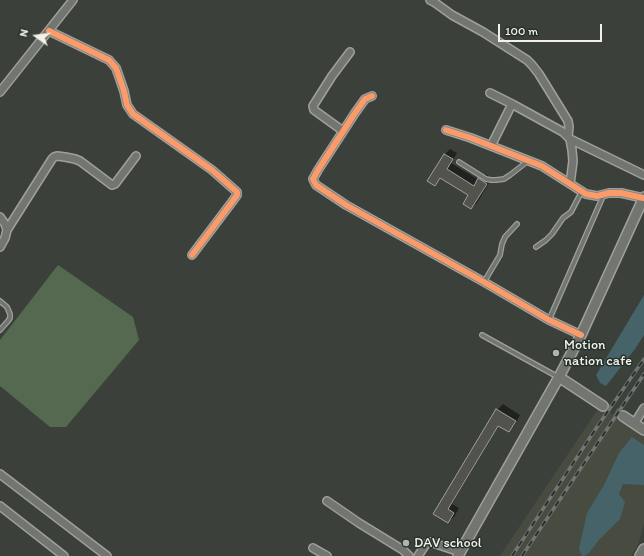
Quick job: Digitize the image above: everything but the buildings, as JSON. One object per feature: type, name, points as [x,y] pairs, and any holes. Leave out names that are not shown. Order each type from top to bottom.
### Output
[{"type":"main road","points":[[459,554],[559,377],[581,335],[644,198]]},
{"type":"main road","points":[[559,377],[603,406]]},
{"type":"main road","points":[[623,416],[644,430]]},
{"type":"main road","points":[[640,556],[644,549]]},
{"type":"street","points":[[0,92],[73,0]]},
{"type":"street","points":[[430,0],[527,60],[539,74],[568,121],[573,161],[570,184]]},
{"type":"street","points":[[49,31],[108,60],[116,68],[127,105],[133,114],[212,170],[237,192],[237,195],[192,255]]},
{"type":"street","points":[[343,131],[314,110],[313,106],[332,76],[350,52]]},
{"type":"street","points":[[490,93],[563,132],[569,138],[644,175]]},
{"type":"street","points":[[372,96],[363,102],[314,176],[313,179],[316,185],[346,205],[549,320],[581,335]]},
{"type":"street","points":[[491,146],[512,104]]},
{"type":"street","points":[[446,130],[542,166],[586,194],[597,196],[621,193],[644,198]]},
{"type":"street","points":[[0,247],[7,230],[54,157],[58,156],[80,161],[112,185],[115,184],[136,156]]},
{"type":"street","points":[[0,216],[7,230]]},
{"type":"street","points":[[634,424],[644,408]]},
{"type":"street","points":[[0,474],[107,556]]},
{"type":"street","points":[[327,501],[403,550],[409,556]]},
{"type":"street","points":[[0,506],[64,556]]},
{"type":"street","points":[[418,556],[426,544],[430,542],[459,554]]},
{"type":"street","points":[[313,548],[327,556]]},
{"type":"lane","points":[[459,162],[486,179],[496,180],[504,179],[528,161]]},
{"type":"lane","points":[[536,247],[546,240],[563,218],[571,212],[582,191]]},
{"type":"lane","points":[[549,320],[604,194]]},
{"type":"lane","points":[[484,282],[500,255],[505,237],[518,224]]},
{"type":"lane","points":[[0,301],[7,307],[10,318],[0,330]]},
{"type":"lane","points":[[482,335],[559,377]]},
{"type":"shaded area","points":[[600,406],[644,435],[644,524],[638,545],[631,556],[500,556]]},
{"type":"green space","points":[[58,265],[133,317],[139,340],[66,427],[50,427],[0,386],[0,340]]},
{"type":"water","points":[[644,295],[644,335],[606,386],[600,383],[596,375]]},
{"type":"water","points":[[632,437],[644,445],[644,485],[623,484],[619,494],[625,502],[620,519],[599,540],[589,553],[582,556],[579,549],[587,513],[604,485],[619,453]]},
{"type":"tunnel","points":[[603,406],[623,416]]},
{"type":"railway","points":[[512,556],[644,359]]},
{"type":"railway","points":[[522,556],[644,374]]},
{"type":"cycle path","points":[[49,31],[109,60],[116,68],[127,105],[133,114],[212,170],[237,192],[237,195],[192,255]]},
{"type":"cycle path","points":[[372,96],[365,99],[318,170],[313,179],[316,185],[346,205],[549,320],[581,335]]},
{"type":"cycle path","points":[[446,130],[471,138],[542,166],[586,194],[597,196],[609,193],[621,193],[643,198]]},
{"type":"place","name":"Motion nation cafe","points":[[556,353]]},
{"type":"place","name":"DAV school","points":[[406,543]]}]
